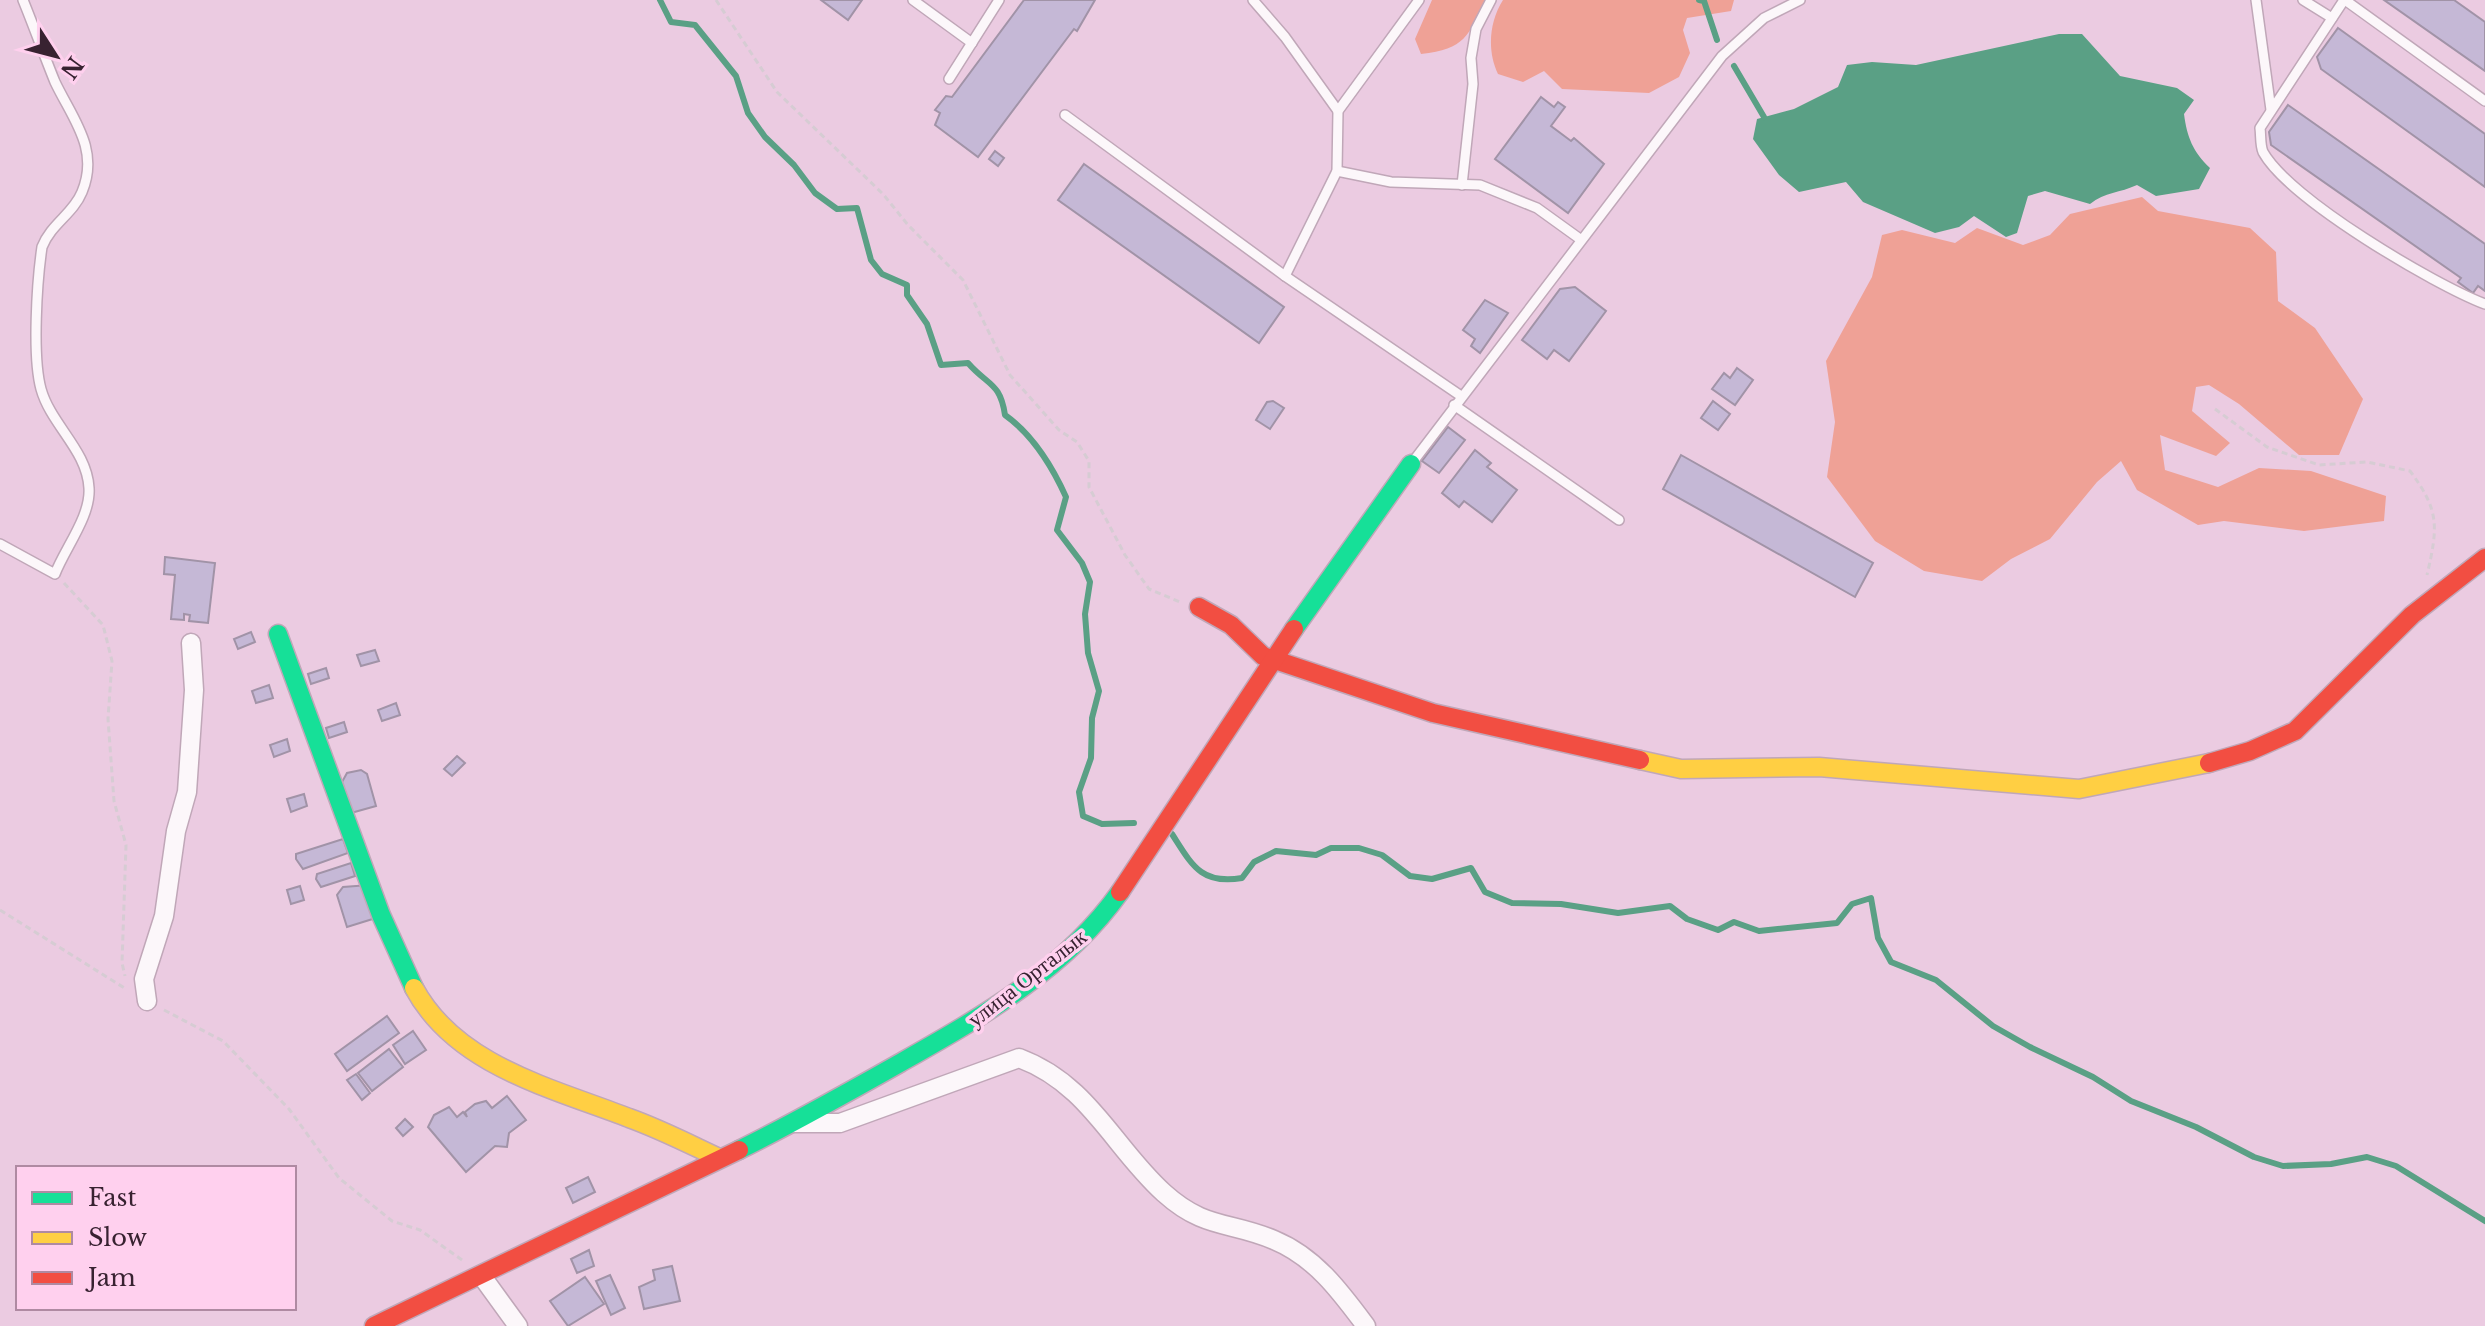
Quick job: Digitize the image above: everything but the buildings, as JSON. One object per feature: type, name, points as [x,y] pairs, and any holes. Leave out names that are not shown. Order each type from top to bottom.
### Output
[{"type":"street","name":"улица Орталык","points":[[374,1326],[795,1123],[995,1009],[1077,943],[1099,922],[1153,846],[1273,659],[1411,464]]},
{"type":"street","points":[[1199,607],[1216,613],[1252,642],[1263,656],[1433,713],[1681,769],[1819,767],[2079,789],[2201,765],[2250,751],[2295,731],[2419,609],[2485,558]]},
{"type":"street","points":[[278,634],[307,702],[393,944],[430,1014],[447,1033],[487,1058],[554,1090],[658,1129],[719,1158]]},
{"type":"street","points":[[147,1001],[144,979],[164,916],[176,831],[187,792],[194,690],[191,643]]},
{"type":"street","points":[[795,1123],[840,1123],[1019,1058],[1055,1076],[1090,1105],[1163,1192],[1214,1225],[1273,1239],[1301,1254],[1331,1280],[1366,1326]]},
{"type":"street","points":[[481,1275],[518,1326]]},
{"type":"lane","points":[[0,544],[55,574],[84,512],[90,491],[74,446],[41,388],[39,266],[48,233],[71,210],[82,192],[89,162],[83,134],[56,83],[23,0]]},
{"type":"lane","points":[[913,0],[972,43]]},
{"type":"lane","points":[[949,79],[999,0]]},
{"type":"lane","points":[[1253,0],[1309,68],[1338,111],[1337,171],[1309,233],[1285,276]]},
{"type":"lane","points":[[1338,111],[1419,0]]},
{"type":"lane","points":[[1462,185],[1473,84],[1471,58],[1476,29],[1491,0]]},
{"type":"lane","points":[[1411,464],[1722,56],[1764,18],[1800,0]]},
{"type":"lane","points":[[2256,0],[2271,110]]},
{"type":"lane","points":[[2303,0],[2332,18]]},
{"type":"lane","points":[[2485,101],[2344,0],[2260,128],[2262,149],[2284,179],[2385,253],[2459,294],[2485,304]]},
{"type":"lane","points":[[1065,115],[1619,520]]},
{"type":"lane","points":[[1337,171],[1391,182],[1480,185],[1508,194],[1555,218],[1580,239]]},
{"type":"path","points":[[716,0],[777,92],[883,194],[908,225],[963,280],[1010,375],[1059,430],[1077,442],[1089,461],[1089,487],[1125,555],[1149,589],[1199,607]]},
{"type":"path","points":[[2215,409],[2267,447],[2319,465],[2367,462],[2410,471],[2431,499],[2436,539],[2419,609]]},
{"type":"path","points":[[0,910],[129,991],[122,963],[126,845],[114,801],[108,719],[112,661],[103,625],[55,574]]},
{"type":"path","points":[[147,1001],[223,1041],[289,1109],[339,1178],[392,1221],[439,1241],[481,1275]]},
{"type":"shaded area","points":[[1432,0],[1487,0],[1463,39],[1447,49],[1421,54],[1415,39]]},
{"type":"shaded area","points":[[1503,0],[1734,0],[1731,11],[1687,18],[1683,30],[1690,53],[1679,77],[1649,93],[1562,89],[1544,71],[1523,82],[1498,74],[1492,56],[1491,37]]},
{"type":"shaded area","points":[[2059,34],[2082,34],[2120,76],[2177,88],[2194,100],[2184,114],[2187,130],[2195,150],[2210,168],[2199,189],[2156,196],[2137,185],[2090,204],[2045,191],[2028,196],[2017,233],[2006,237],[1974,216],[1959,227],[1935,233],[1863,202],[1846,182],[1799,192],[1779,175],[1753,139],[1757,119],[1794,109],[1838,87],[1847,65],[1872,62],[1916,65]]},
{"type":"shaded area","points":[[2142,197],[2158,211],[2250,228],[2276,252],[2278,301],[2315,328],[2363,399],[2339,455],[2299,455],[2239,404],[2209,385],[2196,387],[2192,411],[2230,443],[2216,456],[2160,435],[2165,470],[2218,487],[2259,468],[2311,471],[2386,496],[2384,521],[2304,531],[2224,521],[2198,525],[2137,490],[2121,461],[2097,482],[2050,539],[2011,559],[1982,581],[1924,571],[1875,541],[1827,477],[1835,422],[1826,361],[1872,277],[1882,235],[1902,230],[1955,243],[1977,228],[2023,245],[2050,235],[2070,214]]},
{"type":"waterway","points":[[660,0],[671,22],[695,25],[736,76],[748,113],[815,193],[837,209],[857,208],[871,260],[882,274],[907,285],[907,295],[927,324],[941,365],[968,363],[992,385],[1000,396],[1005,415],[1033,442],[1054,474],[1066,497],[1057,530],[1082,563],[1090,582],[1085,614],[1088,653],[1099,691],[1092,718],[1091,758],[1079,792],[1083,816],[1102,824],[1134,823]]},
{"type":"waterway","points":[[1699,0],[1704,1],[1717,40]]},
{"type":"waterway","points":[[1734,66],[1764,117]]},
{"type":"waterway","points":[[1172,834],[1199,870],[1217,878],[1242,878],[1254,862],[1276,851],[1316,855],[1331,848],[1359,848],[1382,855],[1410,876],[1432,879],[1471,868],[1485,892],[1512,903],[1561,904],[1618,913],[1670,906],[1687,919],[1718,930],[1734,922],[1759,931],[1837,923],[1852,904],[1871,898],[1878,938],[1891,962],[1936,980],[1993,1026],[2093,1077],[2131,1101],[2196,1127],[2254,1157],[2283,1166],[2331,1164],[2367,1157],[2396,1166],[2485,1221]]},
{"type":"traffic: fast","points":[[1294,629],[1411,464]]},
{"type":"traffic: fast","points":[[278,634],[381,915],[414,988]]},
{"type":"traffic: fast","points":[[739,1150],[930,1046],[1020,990],[1074,945],[1120,892]]},
{"type":"traffic: slow","points":[[1640,760],[1681,769],[1819,767],[2079,789],[2209,763]]},
{"type":"traffic: slow","points":[[414,988],[432,1015],[454,1037],[480,1056],[538,1084],[652,1127],[719,1158]]},
{"type":"traffic: jam","points":[[2209,763],[2250,751],[2295,731],[2412,615],[2485,558]]},
{"type":"traffic: jam","points":[[1199,607],[1231,625],[1263,656],[1433,713],[1640,760]]},
{"type":"traffic: jam","points":[[1120,892],[1294,629]]},
{"type":"traffic: jam","points":[[374,1326],[739,1150]]}]
